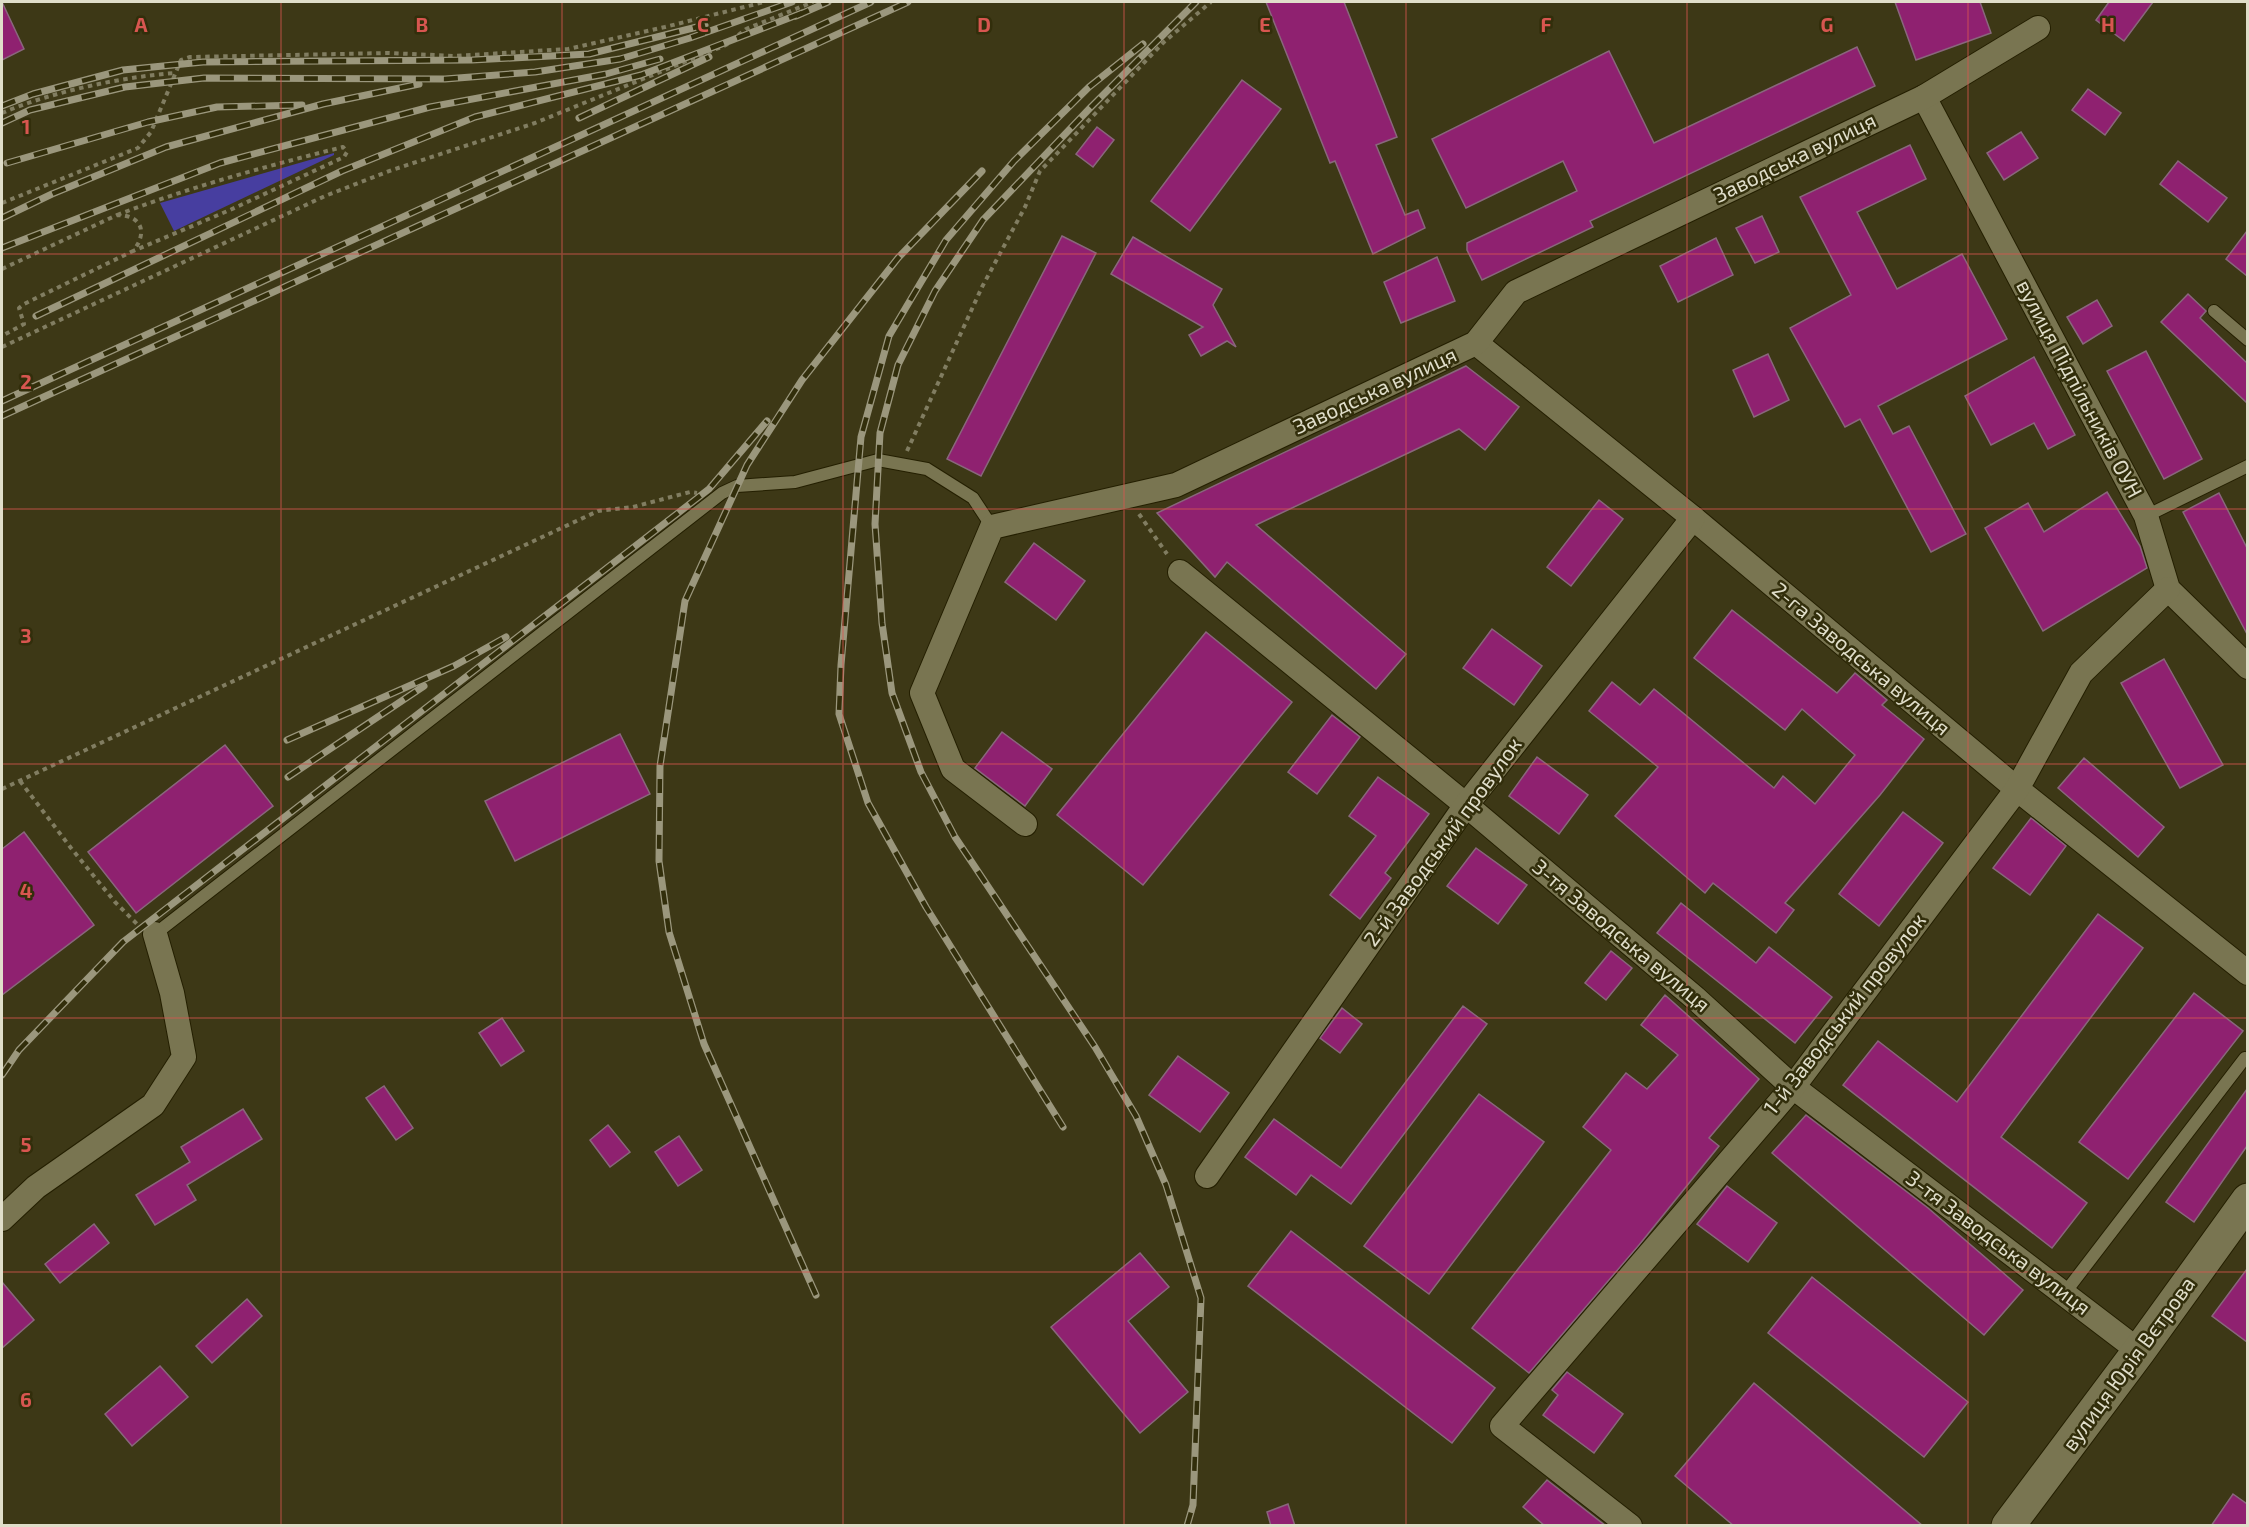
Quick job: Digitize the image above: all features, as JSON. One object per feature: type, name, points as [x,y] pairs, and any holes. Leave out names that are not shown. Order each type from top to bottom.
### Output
[{"type":"street","name":"Заводська вулиця","points":[[992,526],[1176,485],[1476,343],[1516,292],[1924,97],[2038,28]]},
{"type":"street","name":"вулиця Підпільників ОУН","points":[[1924,97],[2146,516],[2168,589],[2247,667]]},
{"type":"street","name":"2-га Заводська вулиця","points":[[1476,343],[1693,518],[2017,789],[2247,973]]},
{"type":"street","name":"2-й Заводський провулок","points":[[1207,1176],[1466,805],[1693,518]]},
{"type":"street","points":[[992,526],[922,693],[953,769],[1025,824]]},
{"type":"street","name":"3-тя Заводська вулиця","points":[[1180,572],[1466,805],[1695,998],[1793,1087],[2139,1351]]},
{"type":"street","name":"1-й Заводський провулок","points":[[1630,1526],[1502,1426],[1793,1087],[2017,789],[2081,674],[2168,589]]},
{"type":"street","points":[[2,1219],[36,1188],[153,1105],[184,1057],[172,993],[155,934]]},
{"type":"street","name":"вулиця Юрія Вєтрова","points":[[2008,1526],[2244,1214]]},
{"type":"lane","points":[[2214,311],[2247,340]]},
{"type":"lane","points":[[155,934],[722,494],[737,486],[795,482],[878,460],[927,469],[973,498],[992,526]]},
{"type":"lane","points":[[2146,516],[2247,466]]},
{"type":"lane","points":[[2064,1294],[2245,1058]]},
{"type":"path","points":[[2,203],[138,148],[151,132],[180,60],[190,57],[389,53],[455,56],[568,49],[764,2]]},
{"type":"path","points":[[2,347],[325,196],[392,170],[546,119],[726,45],[746,30],[813,2]]},
{"type":"path","points":[[901,464],[982,287],[1025,207],[1040,171],[1164,42],[1211,2]]},
{"type":"path","points":[[2,113],[34,102],[138,76],[175,73]]},
{"type":"path","points":[[2,269],[117,215],[161,198],[343,147],[347,152],[344,157],[24,304],[19,308],[24,324],[2,336]]},
{"type":"path","points":[[117,215],[134,218],[140,226],[140,243],[133,252]]},
{"type":"path","points":[[2,789],[598,511],[633,507],[690,492],[722,494]]},
{"type":"path","points":[[1128,495],[1147,528],[1180,572]]},
{"type":"path","points":[[20,780],[47,818],[115,902],[147,934],[155,934]]},
{"type":"shaded area","points":[[334,153],[174,231],[160,203]]},
{"type":"building","points":[[2,2],[24,49],[2,60]]},
{"type":"building","points":[[1266,2],[1344,2],[1397,137],[1376,145],[1405,215],[1418,210],[1425,228],[1373,254],[1335,161],[1330,163]]},
{"type":"building","points":[[1895,2],[1980,2],[1991,33],[1916,60]]},
{"type":"building","points":[[2109,2],[2153,2],[2124,41],[2096,20]]},
{"type":"building","points":[[1857,47],[1875,86],[1590,221],[1593,227],[1482,280],[1467,250],[1467,243],[1577,191],[1563,161],[1466,208],[1432,139],[1609,51],[1654,143]]},
{"type":"building","points":[[1242,80],[1281,109],[1190,231],[1151,201]]},
{"type":"building","points":[[2088,89],[2121,113],[2105,135],[2072,110]]},
{"type":"building","points":[[1097,127],[1114,140],[1093,167],[1076,154]]},
{"type":"building","points":[[2021,132],[2038,158],[2004,180],[1987,153]]},
{"type":"building","points":[[1910,145],[1926,179],[1857,212],[1897,289],[1962,254],[2007,339],[1878,406],[1893,434],[1909,426],[1966,534],[1931,552],[1860,419],[1845,427],[1790,328],[1851,295],[1800,197]]},
{"type":"building","points":[[2178,161],[2227,198],[2208,222],[2160,184]]},
{"type":"building","points":[[1762,216],[1779,252],[1755,263],[1736,228]]},
{"type":"building","points":[[2247,231],[2247,276],[2226,259]]},
{"type":"building","points":[[1062,236],[1096,253],[981,476],[947,459]]},
{"type":"building","points":[[1133,237],[1222,289],[1213,305],[1236,347],[1227,341],[1201,356],[1189,335],[1203,327],[1111,274]]},
{"type":"building","points":[[1716,238],[1733,275],[1678,302],[1660,266]]},
{"type":"building","points":[[1437,257],[1455,301],[1401,323],[1384,282]]},
{"type":"building","points":[[2188,294],[2206,311],[2200,318],[2247,363],[2247,403],[2161,322]]},
{"type":"building","points":[[2097,300],[2112,326],[2083,344],[2067,317]]},
{"type":"building","points":[[2146,351],[2202,459],[2164,479],[2107,371]]},
{"type":"building","points":[[1768,354],[1789,400],[1754,417],[1733,370]]},
{"type":"building","points":[[2034,357],[2075,435],[2048,449],[2034,423],[1991,445],[1965,396]]},
{"type":"building","points":[[1466,366],[1519,407],[1485,450],[1459,429],[1256,525],[1406,654],[1376,689],[1227,562],[1215,577],[1157,513]]},
{"type":"building","points":[[2107,492],[2140,546],[2147,568],[2043,631],[1985,528],[2028,503],[2044,532]]},
{"type":"building","points":[[2219,493],[2247,548],[2247,634],[2183,512]]},
{"type":"building","points":[[1599,500],[1623,519],[1571,586],[1547,567]]},
{"type":"building","points":[[1034,543],[1085,581],[1056,620],[1005,582]]},
{"type":"building","points":[[1732,610],[1837,693],[1855,673],[1887,700],[1882,705],[1924,739],[1880,795],[1785,903],[1794,910],[1776,933],[1713,883],[1705,893],[1615,816],[1658,767],[1589,711],[1612,682],[1640,705],[1654,689],[1774,788],[1783,776],[1815,804],[1855,755],[1802,709],[1785,730],[1694,658]]},
{"type":"building","points":[[1492,629],[1542,666],[1514,705],[1463,668]]},
{"type":"building","points":[[1206,632],[1292,702],[1143,885],[1057,815]]},
{"type":"building","points":[[2164,659],[2223,765],[2180,788],[2121,683]]},
{"type":"building","points":[[1332,715],[1360,737],[1317,794],[1288,772]]},
{"type":"building","points":[[1002,732],[1052,769],[1025,806],[975,768]]},
{"type":"building","points":[[620,734],[650,794],[515,861],[485,801]]},
{"type":"building","points":[[225,745],[273,806],[136,913],[88,852]]},
{"type":"building","points":[[1537,757],[1588,795],[1559,834],[1509,796]]},
{"type":"building","points":[[2084,758],[2164,827],[2138,857],[2058,788]]},
{"type":"building","points":[[1378,777],[1429,814],[1385,873],[1391,878],[1360,919],[1330,895],[1376,836],[1349,816]]},
{"type":"building","points":[[1903,812],[1943,843],[1879,926],[1839,894]]},
{"type":"building","points":[[2031,818],[2066,846],[2030,895],[1993,868]]},
{"type":"building","points":[[24,832],[94,925],[2,995],[2,849]]},
{"type":"building","points":[[1476,848],[1527,885],[1498,924],[1447,886]]},
{"type":"building","points":[[1681,903],[1756,963],[1769,947],[1832,997],[1795,1043],[1657,933]]},
{"type":"building","points":[[2098,914],[2143,948],[2001,1137],[2087,1203],[2052,1248],[1843,1085],[1878,1041],[1957,1102]]},
{"type":"building","points":[[1611,951],[1632,968],[1606,1000],[1585,983]]},
{"type":"building","points":[[2194,993],[2243,1031],[2128,1179],[2079,1142]]},
{"type":"building","points":[[1665,995],[1759,1079],[1709,1138],[1719,1146],[1639,1245],[1529,1373],[1472,1328],[1611,1150],[1583,1127],[1626,1073],[1647,1089],[1678,1055],[1641,1025]]},
{"type":"building","points":[[1463,1006],[1487,1024],[1351,1204],[1311,1175],[1296,1195],[1245,1157],[1274,1119],[1341,1168]]},
{"type":"building","points":[[1342,1008],[1362,1024],[1340,1053],[1320,1038]]},
{"type":"building","points":[[502,1018],[524,1051],[501,1066],[479,1033]]},
{"type":"building","points":[[1178,1056],[1229,1093],[1200,1132],[1149,1095]]},
{"type":"building","points":[[384,1086],[413,1128],[396,1140],[366,1098]]},
{"type":"building","points":[[2247,1089],[2247,1146],[2194,1222],[2166,1202]]},
{"type":"building","points":[[1479,1094],[1544,1142],[1429,1294],[1364,1246]]},
{"type":"building","points":[[243,1109],[262,1139],[187,1185],[196,1200],[155,1225],[136,1195],[190,1162],[181,1147]]},
{"type":"building","points":[[1806,1115],[1928,1208],[2023,1290],[1984,1335],[1772,1153]]},
{"type":"building","points":[[608,1125],[630,1152],[610,1167],[590,1140]]},
{"type":"building","points":[[679,1136],[702,1170],[678,1186],[655,1152]]},
{"type":"building","points":[[1727,1186],[1777,1223],[1748,1262],[1697,1224]]},
{"type":"building","points":[[94,1224],[109,1243],[60,1283],[45,1264]]},
{"type":"building","points":[[1291,1231],[1495,1388],[1452,1443],[1248,1286]]},
{"type":"building","points":[[1140,1253],[1169,1287],[1128,1321],[1188,1392],[1140,1433],[1051,1327]]},
{"type":"building","points":[[2247,1269],[2247,1342],[2212,1316]]},
{"type":"building","points":[[1812,1277],[1968,1402],[1924,1457],[1768,1333]]},
{"type":"building","points":[[2,1282],[34,1320],[2,1348]]},
{"type":"building","points":[[247,1299],[262,1316],[212,1363],[196,1346]]},
{"type":"building","points":[[160,1366],[188,1397],[132,1446],[105,1414]]},
{"type":"building","points":[[1567,1372],[1623,1414],[1594,1453],[1543,1415],[1558,1395],[1552,1390]]},
{"type":"building","points":[[1754,1383],[1923,1526],[1734,1526],[1675,1476]]},
{"type":"building","points":[[1547,1480],[1606,1526],[1545,1526],[1523,1507]]},
{"type":"building","points":[[2233,1494],[2247,1504],[2247,1526],[2211,1526]]},
{"type":"building","points":[[1288,1504],[1295,1526],[1271,1526],[1267,1512]]},
{"type":"railway","points":[[2,123],[30,110],[125,87],[204,78],[445,79],[535,72],[620,59],[690,38],[792,2]]},
{"type":"railway","points":[[796,16],[828,2]]},
{"type":"railway","points":[[2,401],[871,2]]},
{"type":"railway","points":[[2,416],[908,2]]},
{"type":"railway","points":[[1187,1526],[1193,1505],[1201,1298],[1166,1185],[1136,1116],[1095,1047],[955,837],[921,772],[892,693],[882,623],[875,524],[880,433],[898,365],[935,291],[983,220],[1196,2]]},
{"type":"railway","points":[[36,316],[342,171],[475,117],[641,75],[802,13]]},
{"type":"railway","points":[[2,106],[33,94],[123,70],[203,62],[472,60],[589,54],[705,25]]},
{"type":"railway","points":[[1063,1127],[926,907],[868,803],[839,714],[841,665],[861,437],[889,336],[946,240],[1014,161],[1089,87],[1143,44]]},
{"type":"railway","points":[[579,118],[709,57]]},
{"type":"railway","points":[[2,248],[220,163],[430,107],[606,74],[660,59]]},
{"type":"railway","points":[[2,218],[52,194],[166,147],[323,104],[419,84]]},
{"type":"railway","points":[[7,163],[148,122],[217,107],[302,105]]},
{"type":"railway","points":[[816,1295],[704,1044],[669,932],[659,861],[660,766],[685,601],[747,465],[802,380],[898,258],[982,171]]},
{"type":"railway","points":[[2,1075],[19,1050],[123,942],[709,489],[767,421]]},
{"type":"railway","points":[[287,740],[454,666],[506,637]]},
{"type":"railway","points":[[288,777],[424,686]]}]
